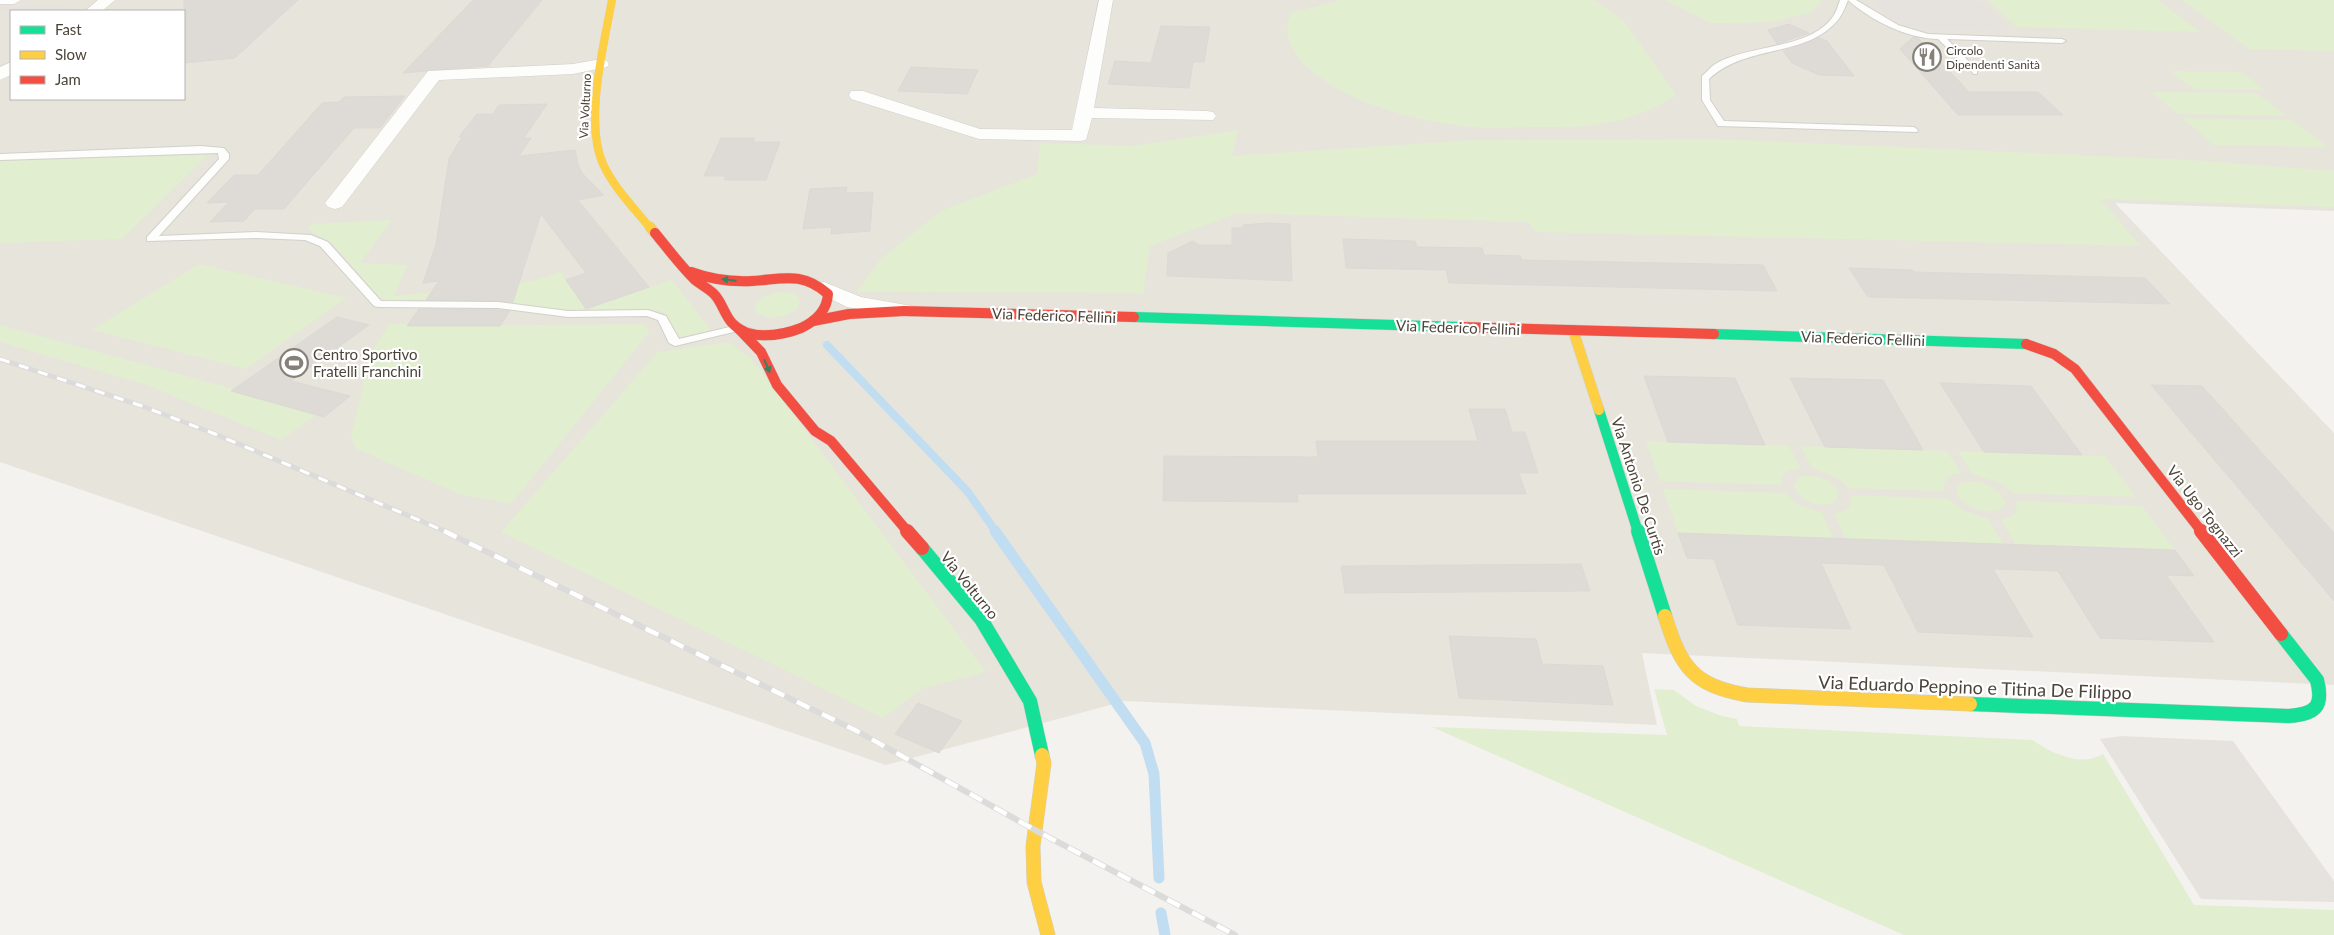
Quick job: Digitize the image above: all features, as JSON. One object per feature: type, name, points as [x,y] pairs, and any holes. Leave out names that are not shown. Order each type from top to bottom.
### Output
[{"type":"street","points":[[0,0],[14,0]]},
{"type":"street","points":[[93,10],[108,0]]},
{"type":"street","name":"Via Volturno","points":[[612,0],[601,64],[595,129],[596,144],[601,162],[617,186],[680,261],[700,284],[720,301],[728,318],[761,352],[777,385],[815,431],[831,441],[981,618],[1030,700],[1044,763],[1032,864],[1034,882],[1048,935]]},
{"type":"street","points":[[857,95],[979,134],[1080,136],[1106,0]]},
{"type":"street","points":[[335,202],[434,75],[573,69],[601,64]]},
{"type":"street","points":[[1084,113],[1207,116]]},
{"type":"street","points":[[691,272],[733,280],[802,278],[811,280],[824,288],[829,299],[828,306],[798,332],[788,346]]},
{"type":"street","points":[[728,318],[727,311],[736,295],[768,279]]},
{"type":"street","name":"Via Federico Fellini","points":[[824,288],[855,302],[904,311]]},
{"type":"street","name":"Via Federico Fellini","points":[[811,322],[843,315],[904,311],[2013,342]]},
{"type":"street","points":[[738,328],[767,334],[790,331],[811,322]]},
{"type":"street","name":"Via Antonio De Curtis","points":[[1573,330],[1676,650]]},
{"type":"street","name":"Via Ugo Tognazzi","points":[[2013,342],[2048,350],[2067,361],[2075,369],[2316,680],[2322,699],[2317,709],[2306,714],[2290,716]]},
{"type":"street","name":"Via Volturno","points":[[826,424],[831,441]]},
{"type":"street","name":"Via Eduardo Peppino e Titina De Filippo","points":[[1676,650],[1688,670],[1703,681],[1720,690],[1738,694],[2290,716]]},
{"type":"lane","points":[[1844,0],[1834,20],[1812,37],[1776,49],[1736,58],[1715,67],[1706,78],[1706,100],[1721,124],[1914,130]]},
{"type":"lane","points":[[1850,0],[1895,27],[1928,36],[2062,41]]},
{"type":"lane","points":[[1941,37],[1974,72]]},
{"type":"lane","points":[[0,157],[201,149],[221,150],[224,154],[224,160],[151,239],[256,235],[307,237],[324,244],[378,304],[483,304],[568,314],[648,313],[662,318],[675,343],[738,328]]},
{"type":"shaded area","points":[[0,0],[2334,0],[2334,211],[2115,203],[2334,433],[2334,685],[1642,653],[1657,725],[1125,701],[886,765],[0,462]]},
{"type":"shaded area","points":[[1874,0],[1977,0],[2009,31],[1930,30],[1915,27],[1898,23],[1885,14]]},
{"type":"shaded area","points":[[69,5],[62,10],[10,10],[10,13],[0,13],[0,7]]},
{"type":"shaded area","points":[[2121,736],[2233,741],[2334,881],[2334,902],[2201,899],[2100,739]]},
{"type":"green space","points":[[1341,0],[1594,0],[1624,21],[1676,95],[1656,107],[1634,116],[1611,122],[1581,126],[1488,128],[1442,123],[1392,111],[1345,93],[1325,81],[1301,61],[1293,49],[1287,28],[1291,13]]},
{"type":"green space","points":[[1666,0],[1822,0],[1812,12],[1774,22],[1711,23]]},
{"type":"green space","points":[[1988,0],[2158,0],[2200,32],[2017,27]]},
{"type":"green space","points":[[2182,0],[2334,0],[2334,51],[2249,49]]},
{"type":"green space","points":[[2170,71],[2241,72],[2265,90],[2193,89]]},
{"type":"green space","points":[[2151,92],[2257,93],[2287,116],[2178,114]]},
{"type":"green space","points":[[2182,118],[2292,120],[2328,147],[2214,145]]},
{"type":"green space","points":[[1238,130],[1232,156],[1473,140],[1716,139],[2190,160],[2334,171],[2334,207],[2100,199],[2141,246],[1536,232],[1528,222],[1237,213],[1150,246],[1143,293],[856,292],[882,258],[941,211],[1037,174],[1040,143],[1133,146]]},
{"type":"green space","points":[[207,156],[122,239],[0,243],[0,161]]},
{"type":"green space","points":[[392,220],[360,263],[407,265],[394,296],[534,281],[561,272],[586,309],[672,280],[711,330],[681,337],[675,331],[668,316],[663,312],[650,309],[582,311],[473,300],[386,301],[380,298],[333,244],[308,229],[311,224]]},
{"type":"green space","points":[[199,264],[346,298],[246,369],[92,330]]},
{"type":"green space","points":[[789,292],[799,298],[800,301],[797,309],[788,315],[777,317],[766,317],[756,312],[755,304],[765,296]]},
{"type":"green space","points":[[389,324],[408,324],[407,326],[644,324],[650,331],[511,504],[459,494],[355,448],[351,437],[370,355]]},
{"type":"green space","points":[[0,325],[234,389],[232,391],[316,415],[281,440],[147,385],[0,342]]},
{"type":"green space","points":[[729,342],[751,358],[986,672],[923,688],[883,718],[501,532],[658,352]]},
{"type":"green space","points":[[1646,441],[1789,446],[1800,468],[1788,471],[1782,476],[1781,485],[1660,481]]},
{"type":"green space","points":[[1801,446],[1947,451],[1961,473],[1946,480],[1944,491],[1848,488],[1838,478],[1812,468]]},
{"type":"green space","points":[[1958,451],[2105,456],[2136,497],[2012,493],[2000,483],[1972,474]]},
{"type":"green space","points":[[1803,476],[1818,477],[1831,483],[1838,491],[1837,500],[1825,505],[1818,505],[1805,500],[1796,491],[1794,485],[1798,478]]},
{"type":"green space","points":[[1971,481],[1987,485],[2000,493],[2005,502],[2003,507],[1990,511],[1967,505],[1961,500],[1957,487],[1960,484]]},
{"type":"green space","points":[[1663,489],[1785,493],[1797,504],[1822,513],[1833,538],[1678,533]]},
{"type":"green space","points":[[1852,495],[1949,499],[1963,510],[1988,519],[2004,544],[1846,539],[1834,514],[1844,511],[1850,506]]},
{"type":"green space","points":[[2017,501],[2142,506],[2175,550],[2016,545],[2001,520],[2011,517],[2016,512]]},
{"type":"green space","points":[[1654,689],[1674,690],[1696,706],[1722,716],[1737,719],[1739,726],[2032,740],[2057,754],[2076,759],[2085,760],[2103,754],[2194,905],[2334,910],[2334,935],[1904,935],[1432,727],[1667,735]]},
{"type":"building","points":[[184,0],[298,0],[235,58],[185,63]]},
{"type":"building","points":[[473,0],[542,0],[488,66],[403,73]]},
{"type":"building","points":[[1789,24],[1809,33],[1777,44],[1768,30]]},
{"type":"building","points":[[1161,26],[1210,27],[1204,62],[1193,62],[1189,88],[1108,84],[1115,61],[1151,63]]},
{"type":"building","points":[[1913,37],[1918,38],[1969,92],[2038,92],[2063,115],[1958,115],[1900,49]]},
{"type":"building","points":[[1819,38],[1827,41],[1854,76],[1819,75],[1792,63],[1783,51]]},
{"type":"building","points":[[911,67],[978,70],[967,94],[898,91]]},
{"type":"building","points":[[405,96],[380,128],[354,128],[284,209],[255,209],[244,221],[210,222],[229,202],[207,203],[234,175],[258,175],[322,103],[339,102],[344,97]]},
{"type":"building","points":[[547,104],[524,138],[531,138],[519,156],[575,150],[582,173],[604,195],[578,200],[649,287],[586,309],[566,280],[586,273],[541,214],[513,302],[426,300],[439,281],[423,283],[436,244],[449,159],[462,137],[459,137],[477,114],[493,114],[499,105]]},
{"type":"building","points":[[721,138],[755,138],[753,142],[780,142],[766,180],[724,180],[726,176],[704,176]]},
{"type":"building","points":[[847,187],[846,193],[873,192],[870,231],[831,234],[832,227],[803,229],[810,189]]},
{"type":"building","points":[[1269,223],[1290,224],[1292,281],[1167,276],[1168,253],[1193,241],[1199,245],[1232,245],[1232,228]]},
{"type":"building","points":[[1343,239],[1415,241],[1417,247],[1482,248],[1484,255],[1520,256],[1522,260],[1763,265],[1777,291],[1449,283],[1446,270],[1346,268]]},
{"type":"building","points":[[1849,268],[1912,270],[1914,272],[2145,278],[2170,304],[1868,297]]},
{"type":"building","points":[[419,309],[510,311],[500,326],[407,326]]},
{"type":"building","points":[[337,317],[369,325],[291,381],[350,396],[324,417],[231,391]]},
{"type":"building","points":[[1644,376],[1735,378],[1765,445],[1668,442]]},
{"type":"building","points":[[1790,378],[1883,380],[1923,450],[1825,447]]},
{"type":"building","points":[[1940,383],[2031,386],[2082,455],[1984,452]]},
{"type":"building","points":[[2151,385],[2202,386],[2334,533],[2334,601]]},
{"type":"building","points":[[1469,409],[1505,409],[1512,432],[1525,432],[1538,473],[1519,473],[1526,494],[1297,494],[1298,502],[1163,501],[1164,456],[1318,457],[1316,441],[1478,441]]},
{"type":"building","points":[[1678,533],[2175,550],[2194,576],[2166,575],[2214,642],[2100,638],[2058,571],[1993,569],[2033,637],[1918,632],[1884,565],[1821,563],[1851,629],[1738,625],[1714,559],[1687,558]]},
{"type":"building","points":[[1581,564],[1590,591],[1345,593],[1341,566]]},
{"type":"building","points":[[1449,636],[1536,639],[1542,664],[1603,666],[1613,705],[1459,698]]},
{"type":"building","points":[[918,703],[962,721],[939,753],[895,734]]},
{"type":"waterway","points":[[827,345],[968,492],[996,532]]},
{"type":"waterway","points":[[995,531],[1145,743],[1154,774],[1159,878]]},
{"type":"waterway","points":[[1161,913],[1165,935]]},
{"type":"railway","points":[[0,359],[142,406],[215,434],[447,532]]},
{"type":"railway","points":[[444,531],[855,730],[1035,830],[1235,935]]},
{"type":"traffic: fast","points":[[1134,317],[1461,327]]},
{"type":"traffic: fast","points":[[1714,334],[2026,344]]},
{"type":"traffic: fast","points":[[1599,410],[1665,616]]},
{"type":"traffic: fast","points":[[922,548],[981,619],[1030,701],[1042,755]]},
{"type":"traffic: fast","points":[[1970,704],[2289,716],[2306,714],[2316,708],[2319,703],[2320,697],[2317,680],[2281,634]]},
{"type":"traffic: slow","points":[[612,0],[598,82],[595,127],[597,146],[607,172],[626,199],[655,233]]},
{"type":"traffic: slow","points":[[1573,330],[1599,410]]},
{"type":"traffic: slow","points":[[1665,616],[1676,648],[1691,671],[1700,680],[1728,692],[1747,695],[1970,704]]},
{"type":"traffic: slow","points":[[1042,755],[1044,763],[1033,846],[1034,882],[1048,935]]},
{"type":"traffic: jam","points":[[655,233],[689,273],[717,297],[727,316],[739,329],[767,335],[787,332],[810,323],[822,313],[827,305],[828,294],[811,281],[802,278],[729,281],[713,279],[691,272]]},
{"type":"traffic: jam","points":[[813,321],[849,314],[904,311],[1134,317]]},
{"type":"traffic: jam","points":[[1461,327],[1714,334]]},
{"type":"traffic: jam","points":[[738,328],[761,352],[777,385],[815,431],[831,441],[922,548]]},
{"type":"traffic: jam","points":[[2026,344],[2054,354],[2075,369],[2281,634]]},
{"type":"place","name":"Circolo Dipendenti Sanità","points":[[1927,57]]},
{"type":"place","name":"Centro Sportivo Fratelli Franchini","points":[[294,363]]}]
